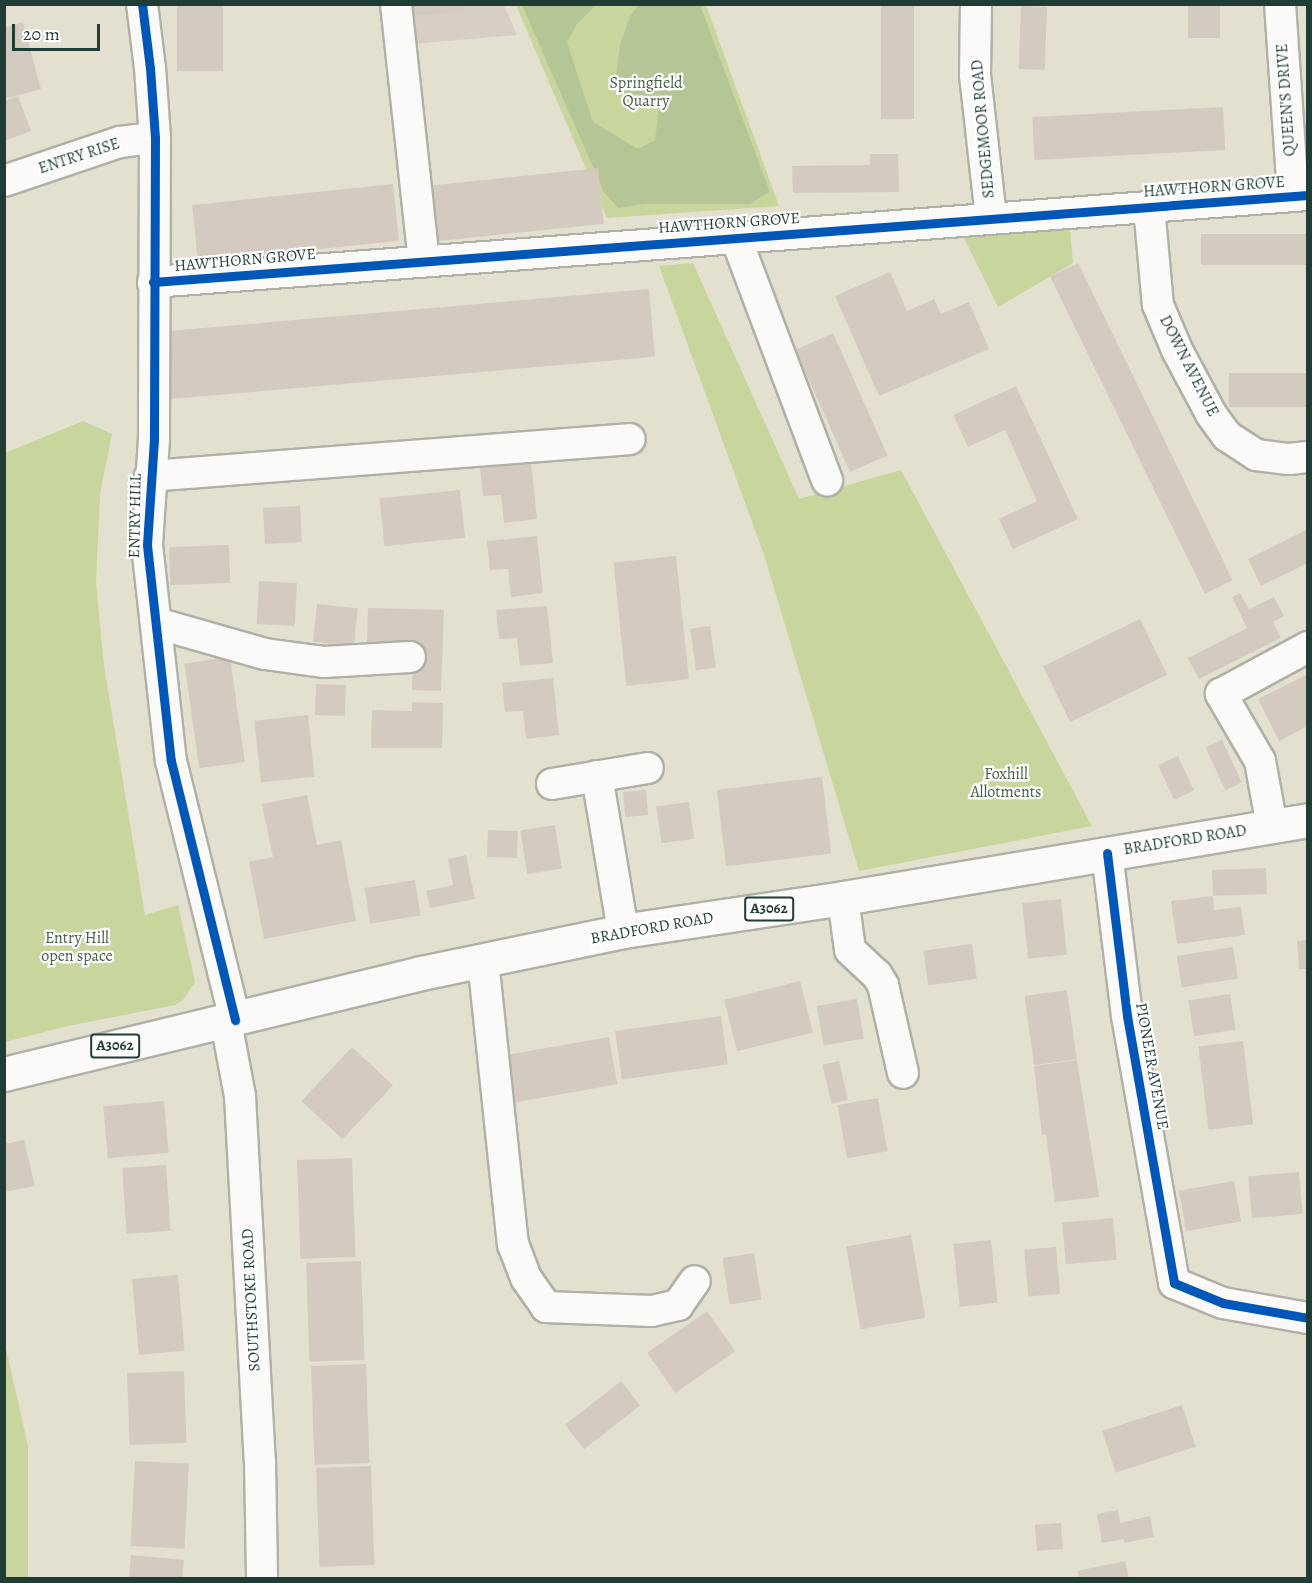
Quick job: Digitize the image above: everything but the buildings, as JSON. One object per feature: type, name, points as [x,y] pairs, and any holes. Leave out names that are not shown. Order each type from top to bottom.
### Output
[{"type":"main road","name":"BRADFORD ROAD","points":[[4,1074],[483,960],[622,931],[843,898],[1308,820]]},
{"type":"street","name":"ENTRY HILL","points":[[142,4],[155,138],[154,439],[147,545],[171,761],[231,1021]]},
{"type":"street","points":[[396,4],[424,261]]},
{"type":"street","name":"SEDGEMOOR ROAD","points":[[976,4],[975,75],[991,218]]},
{"type":"street","name":"QUEEN'S DRIVE","points":[[1280,4],[1300,195]]},
{"type":"street","name":"ENTRY RISE","points":[[4,181],[120,142],[155,138]]},
{"type":"street","name":"HAWTHORN GROVE","points":[[153,282],[1300,195]]},
{"type":"street","name":"DOWN AVENUE","points":[[1149,207],[1158,305],[1177,350],[1211,414],[1227,436],[1256,455],[1290,459],[1308,457]]},
{"type":"street","points":[[736,238],[827,480]]},
{"type":"street","points":[[150,476],[630,439]]},
{"type":"street","points":[[156,623],[265,654],[301,659],[324,662],[410,657]]},
{"type":"street","points":[[1272,826],[1260,761],[1221,694],[1308,647]]},
{"type":"street","points":[[552,784],[648,768]]},
{"type":"street","points":[[597,776],[622,931]]},
{"type":"street","name":"PIONEER AVENUE","points":[[1107,853],[1128,1016],[1174,1283],[1223,1303],[1308,1318]]},
{"type":"street","points":[[843,898],[850,950],[877,975],[883,985],[903,1073]]},
{"type":"street","points":[[483,960],[513,1244],[526,1278],[546,1307],[652,1311],[678,1305],[695,1281]]},
{"type":"street","name":"SOUTHSTOKE ROAD","points":[[231,1021],[240,1096],[260,1461],[262,1578]]},
{"type":"shaded area","points":[[383,5],[504,5],[517,35],[389,46]]},
{"type":"green space","name":"Springfield Quarry","points":[[516,5],[706,5],[779,206],[607,218]]},
{"type":"green space","name":"Springfield Quarry","points":[[522,5],[596,5],[577,24],[567,42],[593,122],[638,149],[655,140],[659,109],[650,96],[624,93],[616,76],[620,44],[631,15],[638,5],[700,5],[770,192],[750,204],[644,204],[618,208],[604,192]]},
{"type":"green space","points":[[1070,229],[1073,263],[998,307],[964,238]]},
{"type":"green space","name":"Foxhill Allotments","points":[[693,263],[799,499],[901,470],[1092,826],[859,871],[764,555],[659,266]]},
{"type":"green space","name":"Entry Hill open space","points":[[83,421],[112,434],[100,494],[96,583],[104,666],[145,915],[178,905],[195,982],[183,1000],[175,1005],[68,1026],[5,1042],[5,453]]},
{"type":"green space","points":[[5,1344],[28,1446],[28,1578],[5,1578]]},
{"type":"cycle path","points":[[142,4],[155,138],[154,439],[147,545],[171,761],[235,1020]]},
{"type":"cycle path","points":[[153,282],[1308,195]]},
{"type":"cycle path","points":[[1107,853],[1127,1016],[1174,1283],[1223,1303],[1308,1318]]}]
